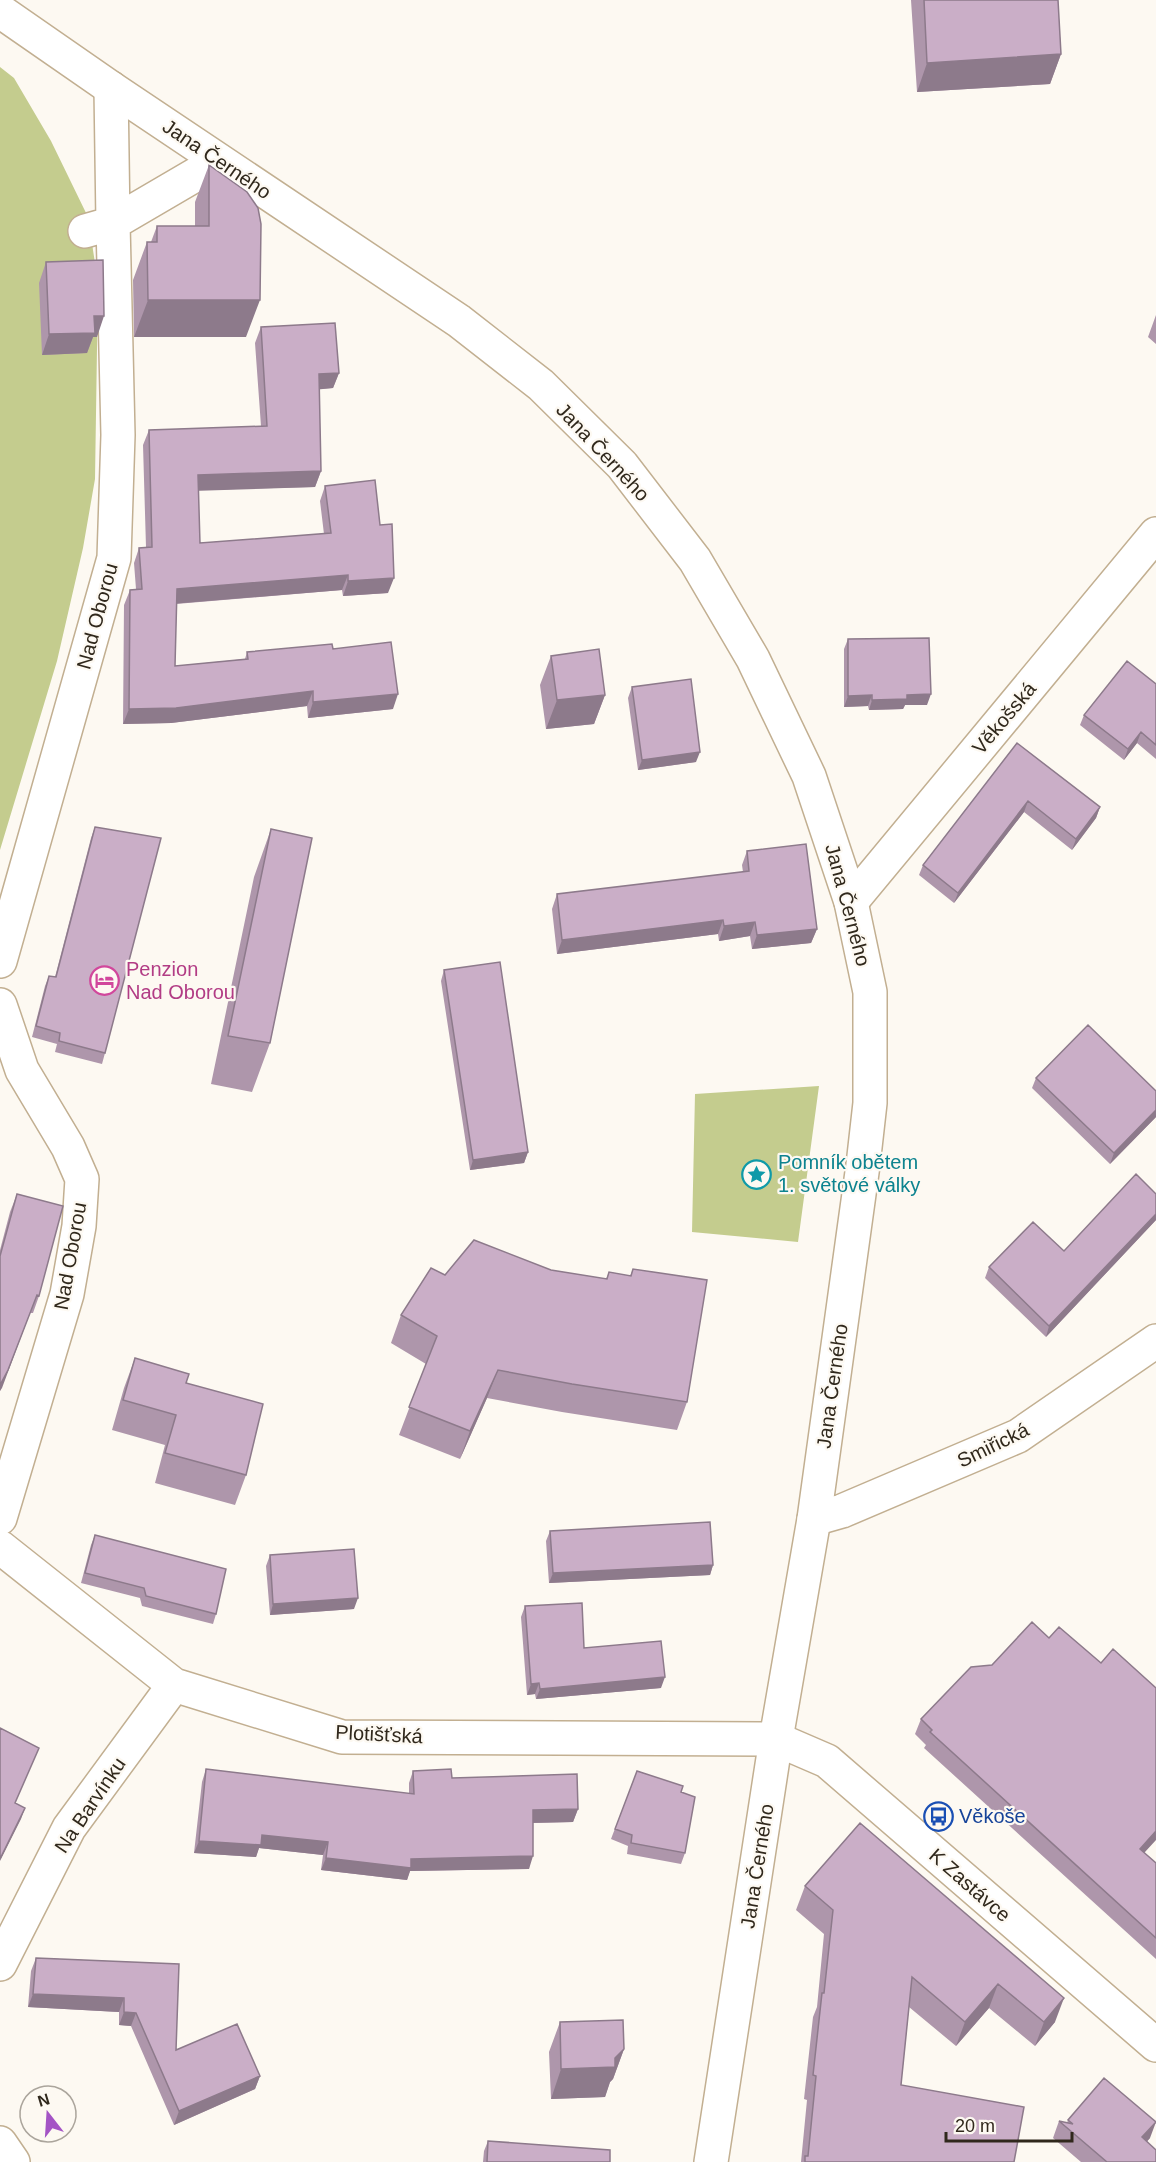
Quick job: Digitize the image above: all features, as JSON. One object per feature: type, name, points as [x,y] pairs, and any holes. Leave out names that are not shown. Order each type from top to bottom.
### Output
[{"type":"street","name":"Jana Černého","points":[[0,10],[111,88],[459,321],[541,385],[622,465],[695,560],[753,659],[809,776],[851,902],[870,992],[870,1103],[814,1519],[776,1739],[711,2162]]},
{"type":"street","name":"Nad Oborou","points":[[0,961],[114,558],[118,435],[100,227],[111,88]]},
{"type":"street","points":[[100,227],[219,161]]},
{"type":"street","name":"Věkošská","points":[[851,902],[1156,534]]},
{"type":"street","name":"Nad Oborou","points":[[0,1005],[22,1070],[68,1147],[82,1179],[79,1226],[68,1294],[0,1518]]},
{"type":"street","name":"Smiřická","points":[[814,1519],[842,1511],[1018,1436],[1156,1341]]},
{"type":"street","name":"Plotišťská","points":[[0,1547],[174,1685],[342,1737],[776,1739]]},
{"type":"street","name":"Na Barvínku","points":[[0,1964],[69,1828],[174,1685]]},
{"type":"street","name":"K Zastávce","points":[[776,1739],[827,1761],[1156,2045]]},
{"type":"street","points":[[0,2143],[13,2162]]},
{"type":"green space","points":[[0,67],[14,78],[51,141],[88,217],[98,283],[95,479],[83,548],[57,661],[0,850]]},
{"type":"green space","points":[[819,1086],[798,1242],[692,1232],[695,1094]]},
{"type":"building","points":[[924,0],[1058,0],[1061,54],[927,63]]},
{"type":"building","points":[[209,165],[247,192],[258,208],[261,224],[260,300],[148,300],[147,242],[157,242],[157,226],[209,226]]},
{"type":"building","points":[[103,260],[104,316],[94,316],[95,333],[49,334],[46,262]]},
{"type":"building","points":[[335,323],[339,373],[319,374],[321,471],[198,475],[200,543],[331,533],[325,486],[375,480],[380,525],[392,524],[394,578],[348,581],[348,575],[177,589],[175,666],[248,659],[247,652],[332,644],[333,649],[391,642],[398,694],[313,702],[313,691],[176,708],[129,709],[130,590],[142,589],[139,548],[152,547],[149,430],[267,426],[261,327]]},
{"type":"building","points":[[929,638],[931,694],[907,695],[907,699],[872,700],[872,695],[848,696],[848,639]]},
{"type":"building","points":[[599,649],[605,695],[557,700],[551,656]]},
{"type":"building","points":[[1127,661],[1156,684],[1156,745],[1141,732],[1128,749],[1084,715]]},
{"type":"building","points":[[691,679],[700,752],[642,760],[632,687]]},
{"type":"building","points":[[1017,743],[1100,807],[1076,839],[1028,801],[958,893],[923,865]]},
{"type":"building","points":[[95,827],[161,838],[105,1053],[59,1041],[60,1033],[36,1026],[49,976],[56,977]]},
{"type":"building","points":[[271,829],[312,838],[270,1043],[228,1036]]},
{"type":"building","points":[[806,844],[817,929],[757,935],[755,922],[724,926],[723,920],[562,940],[557,894],[749,871],[747,851]]},
{"type":"building","points":[[500,962],[528,1152],[473,1160],[444,970]]},
{"type":"building","points":[[1088,1025],[1156,1091],[1156,1110],[1114,1153],[1036,1078]]},
{"type":"building","points":[[1136,1174],[1156,1194],[1156,1214],[1049,1326],[989,1267],[1033,1222],[1064,1251]]},
{"type":"building","points":[[17,1194],[63,1206],[39,1296],[37,1295],[0,1385],[0,1256]]},
{"type":"building","points":[[474,1240],[551,1270],[607,1279],[609,1272],[631,1276],[633,1269],[707,1280],[687,1402],[498,1370],[470,1431],[409,1407],[437,1336],[401,1315],[431,1268],[445,1275]]},
{"type":"building","points":[[135,1358],[189,1374],[186,1383],[263,1404],[246,1475],[165,1453],[176,1415],[123,1400]]},
{"type":"building","points":[[710,1522],[713,1565],[553,1573],[550,1531]]},
{"type":"building","points":[[95,1535],[226,1569],[216,1614],[146,1596],[144,1588],[85,1573]]},
{"type":"building","points":[[354,1549],[358,1598],[273,1604],[270,1555]]},
{"type":"building","points":[[582,1603],[584,1648],[661,1641],[665,1677],[540,1689],[539,1683],[531,1684],[525,1606]]},
{"type":"building","points":[[1032,1622],[1049,1638],[1059,1627],[1101,1663],[1113,1649],[1156,1688],[1156,1831],[1140,1849],[1156,1863],[1156,1938],[930,1732],[932,1730],[921,1719],[971,1667],[992,1665]]},
{"type":"building","points":[[0,1728],[39,1748],[15,1803],[25,1808],[0,1859]]},
{"type":"building","points":[[206,1769],[414,1794],[413,1771],[451,1769],[452,1778],[577,1774],[578,1809],[533,1810],[533,1856],[411,1859],[411,1868],[326,1858],[328,1842],[262,1835],[261,1845],[199,1841]]},
{"type":"building","points":[[637,1771],[683,1786],[681,1792],[695,1797],[685,1853],[631,1843],[632,1835],[615,1829]]},
{"type":"building","points":[[860,1823],[1064,1998],[1044,2022],[998,1984],[965,2022],[912,1977],[901,2085],[1024,2107],[1014,2162],[805,2162],[805,2156],[808,2156],[816,2076],[813,2075],[833,1910],[805,1886]]},
{"type":"building","points":[[36,1958],[179,1964],[176,2050],[237,2024],[260,2076],[179,2111],[136,2013],[124,2012],[124,1998],[33,1994]]},
{"type":"building","points":[[623,2020],[624,2049],[615,2058],[615,2067],[561,2069],[560,2022]]},
{"type":"building","points":[[1104,2078],[1156,2122],[1142,2137],[1156,2150],[1156,2162],[1107,2162],[1059,2121],[1073,2124],[1068,2120]]},
{"type":"building","points":[[488,2141],[610,2150],[610,2162],[487,2162]]},
{"type":"place","name":"Penzion Nad Oborou","points":[[105,980]]},
{"type":"place","name":"Pomník obětem 1. světové války","points":[[757,1174]]},
{"type":"place","name":"Věkoše","points":[[938,1816]]}]
